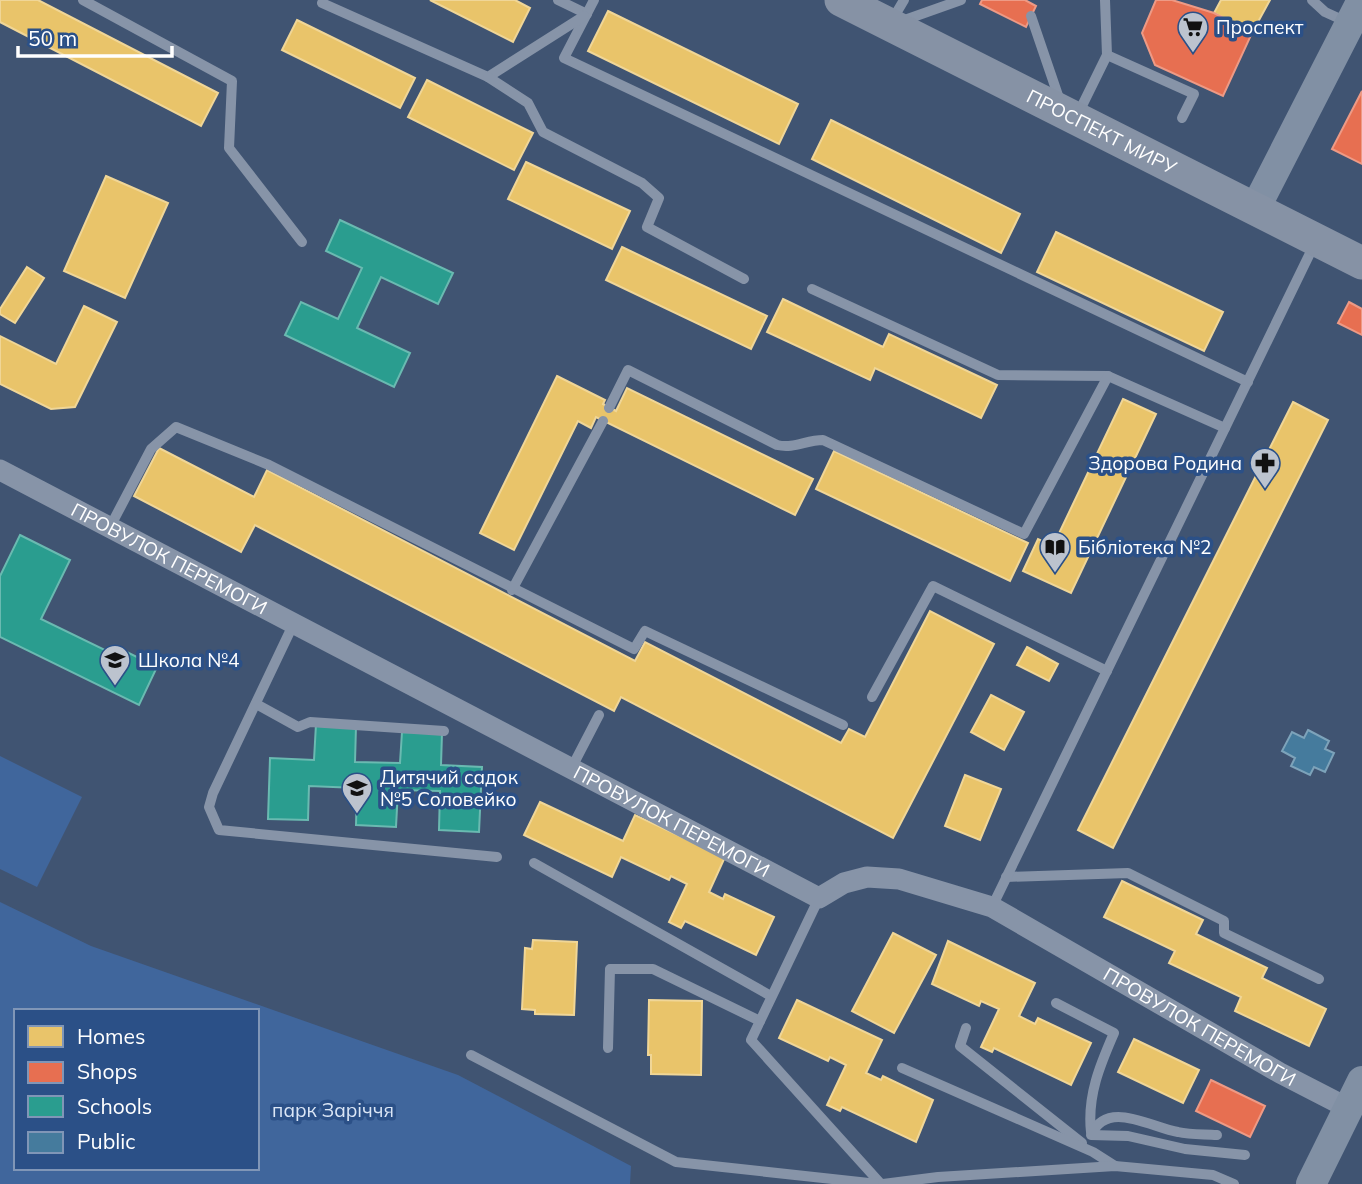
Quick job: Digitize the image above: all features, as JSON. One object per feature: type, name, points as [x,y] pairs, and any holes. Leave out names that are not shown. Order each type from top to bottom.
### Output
[{"type":"main road","name":"ПРОСПЕКТ МИРУ","points":[[841,0],[897,12],[1070,116],[1362,263]]},
{"type":"main road","points":[[1255,209],[1356,12]]},
{"type":"main road","points":[[1328,1184],[1355,1111],[1362,1081]]},
{"type":"main road","points":[[1311,1184],[1355,1111]]},
{"type":"street","name":"ПРОВУЛОК ПЕРЕМОГИ","points":[[0,470],[819,898],[844,883],[867,877],[899,879],[992,907],[1280,1073],[1355,1111]]},
{"type":"lane","points":[[83,0],[232,81],[229,148],[302,242]]},
{"type":"lane","points":[[558,0],[587,14]]},
{"type":"lane","points":[[594,0],[564,58],[1248,382]]},
{"type":"lane","points":[[897,12],[961,0]]},
{"type":"lane","points":[[1070,116],[1107,55],[1105,0]]},
{"type":"lane","points":[[1312,0],[1325,12],[1356,12]]},
{"type":"lane","points":[[321,3],[488,77],[528,103],[543,132],[642,183],[659,198],[647,227],[744,279]]},
{"type":"lane","points":[[488,77],[587,14]]},
{"type":"lane","points":[[1031,16],[1070,116]]},
{"type":"lane","points":[[1107,55],[1194,94],[1182,118]]},
{"type":"lane","points":[[992,907],[1316,240]]},
{"type":"lane","points":[[812,289],[998,375],[1108,376],[1225,428]]},
{"type":"lane","points":[[609,408],[628,370],[777,446],[788,448],[810,440],[823,440],[1024,534],[1108,376]]},
{"type":"lane","points":[[512,590],[603,421]]},
{"type":"lane","points":[[110,527],[151,449],[176,427],[269,465],[512,590],[634,649],[645,631],[843,725]]},
{"type":"lane","points":[[872,697],[933,586],[1107,671]]},
{"type":"lane","points":[[293,625],[213,793],[209,807],[219,830],[497,857]]},
{"type":"lane","points":[[256,704],[298,727],[310,722],[444,731]]},
{"type":"lane","points":[[571,769],[599,715]]},
{"type":"lane","points":[[534,863],[771,996]]},
{"type":"lane","points":[[1006,877],[1128,873],[1224,921],[1224,933],[1319,979]]},
{"type":"lane","points":[[819,898],[751,1040],[881,1184]]},
{"type":"lane","points":[[608,1048],[610,969],[653,969],[760,1021]]},
{"type":"lane","points":[[1056,1003],[1114,1033],[1098,1071],[1089,1113],[1093,1152]]},
{"type":"lane","points":[[966,1028],[960,1046],[1093,1152],[1115,1166]]},
{"type":"lane","points":[[471,1055],[676,1162],[881,1184],[939,1177],[1115,1166],[1213,1175],[1234,1184]]},
{"type":"lane","points":[[902,1068],[1093,1152]]},
{"type":"lane","points":[[1091,1135],[1096,1124],[1109,1116],[1134,1119],[1179,1133],[1217,1135]]},
{"type":"lane","points":[[1091,1135],[1128,1136],[1185,1149],[1245,1155]]},
{"type":"green space","points":[[0,756],[82,797],[37,887],[0,869]]},
{"type":"green space","name":"парк Заріччя","points":[[0,902],[91,946],[458,1075],[631,1166],[630,1184],[0,1184]]},
{"type":"building: Homes","points":[[0,0],[38,0],[218,93],[201,126],[0,22]]},
{"type":"building: Homes","points":[[430,0],[515,0],[530,8],[513,42]]},
{"type":"building: Homes","points":[[1221,0],[1270,0],[1252,33],[1214,13]]},
{"type":"building: Homes","points":[[608,11],[798,104],[779,144],[588,51]]},
{"type":"building: Homes","points":[[297,20],[415,78],[400,108],[282,50]]},
{"type":"building: Homes","points":[[427,80],[533,133],[514,170],[408,117]]},
{"type":"building: Homes","points":[[831,120],[1020,214],[1001,253],[812,159]]},
{"type":"building: Homes","points":[[526,162],[630,211],[612,249],[508,199]]},
{"type":"building: Homes","points":[[106,176],[168,203],[125,298],[64,271]]},
{"type":"building: Homes","points":[[1056,232],[1223,312],[1204,351],[1037,272]]},
{"type":"building: Homes","points":[[622,247],[767,316],[751,349],[606,280]]},
{"type":"building: Homes","points":[[27,267],[44,278],[15,323],[0,314],[0,309]]},
{"type":"building: Homes","points":[[783,299],[883,347],[889,334],[997,385],[981,418],[875,368],[870,380],[767,332]]},
{"type":"building: Homes","points":[[84,306],[117,322],[75,407],[51,409],[0,384],[0,336],[56,364]]},
{"type":"building: Homes","points":[[557,376],[605,400],[603,404],[616,411],[627,388],[813,479],[795,515],[596,417],[591,428],[578,421],[514,550],[480,533]]},
{"type":"building: Homes","points":[[1123,399],[1156,414],[1071,593],[1023,571],[1038,539],[1053,546]]},
{"type":"building: Homes","points":[[1293,402],[1328,420],[1113,848],[1078,830]]},
{"type":"building: Homes","points":[[159,448],[254,497],[267,470],[635,661],[645,642],[841,743],[849,729],[865,737],[930,611],[994,644],[893,838],[621,697],[614,711],[255,525],[241,552],[134,496]]},
{"type":"building: Homes","points":[[834,451],[1028,543],[1010,581],[816,489]]},
{"type":"building: Homes","points":[[1027,647],[1058,664],[1049,681],[1017,665]]},
{"type":"building: Homes","points":[[991,695],[1024,712],[1004,750],[971,732]]},
{"type":"building: Homes","points":[[965,775],[1001,789],[980,840],[945,826]]},
{"type":"building: Homes","points":[[540,802],[623,841],[635,815],[725,857],[709,892],[723,899],[725,894],[774,917],[756,955],[685,921],[681,928],[669,922],[687,884],[671,876],[669,880],[621,857],[612,877],[524,835]]},
{"type":"building: Homes","points":[[1122,881],[1203,920],[1196,934],[1267,968],[1262,978],[1326,1009],[1309,1046],[1235,1011],[1241,997],[1169,963],[1175,951],[1104,917]]},
{"type":"building: Homes","points":[[893,933],[936,955],[894,1033],[852,1011]]},
{"type":"building: Homes","points":[[533,940],[577,942],[574,1015],[535,1014],[535,1010],[522,1009],[525,948],[532,949]]},
{"type":"building: Homes","points":[[948,941],[1035,983],[1019,1016],[1035,1024],[1038,1018],[1091,1043],[1071,1085],[994,1048],[992,1052],[981,1047],[999,1009],[981,1001],[979,1006],[932,984]]},
{"type":"building: Homes","points":[[649,1000],[702,1001],[701,1075],[651,1074],[651,1055],[648,1055]]},
{"type":"building: Homes","points":[[797,1000],[882,1040],[866,1073],[881,1080],[883,1076],[933,1100],[916,1142],[842,1107],[840,1111],[827,1105],[846,1065],[830,1057],[828,1061],[779,1038]]},
{"type":"building: Homes","points":[[1134,1039],[1199,1070],[1183,1103],[1118,1072]]},
{"type":"building: Shops","points":[[982,0],[1025,0],[1036,6],[1026,27],[980,4]]},
{"type":"building: Shops","points":[[1156,0],[1172,0],[1214,13],[1252,33],[1223,96],[1155,65],[1142,33]]},
{"type":"building: Shops","points":[[1362,91],[1362,164],[1332,149]]},
{"type":"building: Shops","points":[[1349,302],[1362,309],[1362,335],[1338,323]]},
{"type":"building: Shops","points":[[1211,1080],[1265,1106],[1250,1137],[1196,1111]]},
{"type":"building: Schools","points":[[340,220],[453,273],[438,304],[381,277],[357,328],[410,353],[394,387],[285,335],[301,302],[338,319],[362,268],[326,251]]},
{"type":"building: Schools","points":[[20,535],[70,560],[41,619],[117,656],[121,649],[157,667],[139,705],[0,637],[0,576]]},
{"type":"building: Schools","points":[[316,724],[356,726],[355,762],[400,763],[402,732],[442,733],[441,765],[482,767],[479,832],[439,830],[440,791],[398,790],[396,827],[356,825],[357,788],[309,786],[308,820],[268,819],[270,758],[314,760]]},
{"type":"building: Public","points":[[1308,730],[1329,741],[1325,749],[1334,753],[1325,772],[1314,767],[1310,775],[1291,766],[1295,758],[1282,751],[1292,732],[1304,738]]},
{"type":"place","name":"Проспект","points":[[1193,54]]},
{"type":"place","name":"Здорова Родина","points":[[1265,490]]},
{"type":"place","name":"Бібліотека №2","points":[[1055,574]]},
{"type":"place","name":"Школа №4","points":[[115,687]]},
{"type":"place","name":"Дитячий садок №5 Соловейко","points":[[357,815]]}]
